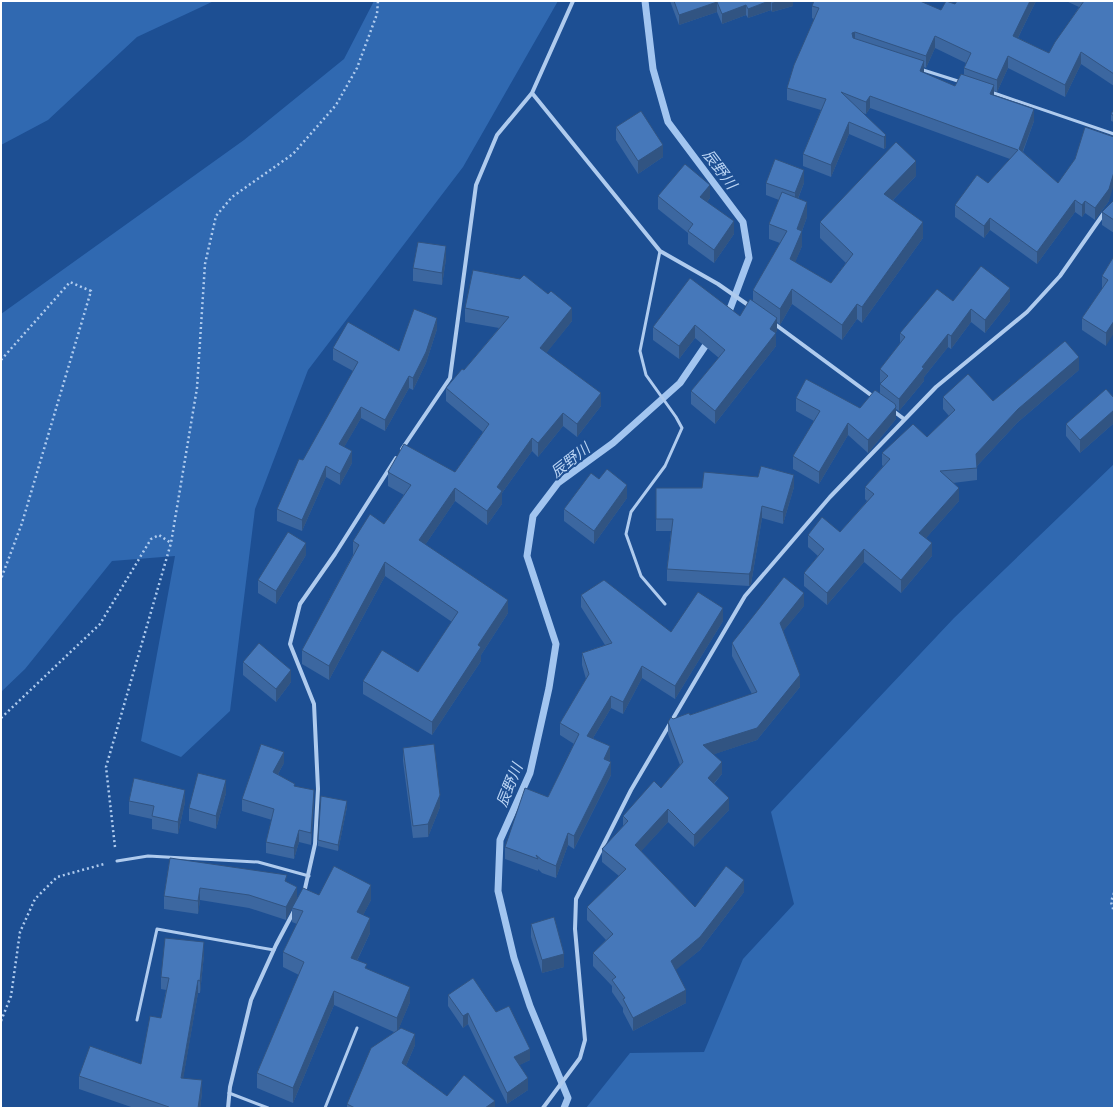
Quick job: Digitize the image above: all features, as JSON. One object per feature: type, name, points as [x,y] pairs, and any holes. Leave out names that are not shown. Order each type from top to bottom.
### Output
[{"type":"street","points":[[302,897],[306,890],[315,844],[318,789],[314,704],[290,644],[300,604],[335,554],[450,378],[476,185],[498,135],[532,93],[573,1]]},
{"type":"street","points":[[532,93],[660,251],[718,284],[754,309]]},
{"type":"street","points":[[543,1108],[580,1058],[585,1040],[575,929],[576,899],[631,790],[704,662],[745,596],[830,497],[904,419],[936,387],[1027,312],[1060,276],[1110,206]]},
{"type":"street","points":[[766,318],[880,402]]},
{"type":"street","points":[[886,406],[904,419]]},
{"type":"street","points":[[228,1108],[251,1000],[274,950],[298,904]]},
{"type":"lane","points":[[914,67],[966,84]]},
{"type":"lane","points":[[988,91],[1114,134]]},
{"type":"lane","points":[[660,251],[640,351],[646,375],[676,417],[682,428],[665,466],[631,512],[626,534],[641,576],[665,604]]},
{"type":"lane","points":[[117,861],[148,856],[258,862],[309,876]]},
{"type":"lane","points":[[137,1020],[157,929],[274,950]]},
{"type":"lane","points":[[325,1108],[357,1028]]},
{"type":"lane","points":[[230,1093],[268,1108]]},
{"type":"path","points":[[1,1021],[11,996],[20,932],[35,899],[57,877],[117,861],[106,767],[171,543],[197,388],[205,264],[216,216],[232,198],[293,154],[336,105],[357,68],[377,14],[378,1]]},
{"type":"path","points":[[1,360],[70,282],[91,291],[22,524],[1,579]]},
{"type":"path","points":[[1,718],[100,624],[151,539],[159,534],[171,543]]},
{"type":"path","points":[[1114,893],[1111,902],[1114,912]]},
{"type":"shaded area","points":[[1,1],[214,1],[137,37],[48,120],[1,145]]},
{"type":"shaded area","points":[[374,1],[558,1],[463,167],[308,370],[255,509],[230,711],[181,757],[141,741],[175,556],[112,561],[25,669],[1,692],[1,314],[244,140],[344,59]]},
{"type":"shaded area","points":[[1114,464],[1114,1108],[586,1108],[630,1053],[704,1052],[743,959],[794,904],[771,812],[954,618]]},
{"type":"building","points":[[674,1],[769,1],[748,9],[746,5],[722,14],[717,2],[679,15]]},
{"type":"building","points":[[814,1],[920,1],[941,10],[946,1],[955,4],[957,1],[1030,1],[1013,36],[1049,53],[1084,1],[1114,1],[1114,74],[1081,52],[1065,85],[1008,56],[997,80],[964,68],[971,53],[935,36],[926,56],[855,32],[852,33],[853,38],[924,61],[920,71],[955,86],[961,74],[994,85],[990,94],[1034,109],[1019,149],[1058,183],[1075,159],[1085,127],[1114,137],[1114,172],[1109,189],[1095,208],[1085,201],[1082,205],[1075,200],[1037,252],[990,218],[984,226],[955,205],[977,175],[988,183],[1018,150],[870,96],[866,102],[841,92],[886,135],[884,137],[849,122],[831,165],[803,154],[826,99],[787,88],[794,65],[819,8],[812,6]]},
{"type":"building","points":[[1114,109],[1114,116],[1111,114]]},
{"type":"building","points":[[641,111],[663,145],[638,161],[616,127]]},
{"type":"building","points":[[896,142],[916,161],[884,194],[923,222],[862,307],[857,304],[842,325],[792,289],[780,309],[753,290],[787,231],[769,224],[782,192],[807,202],[797,229],[802,231],[790,259],[831,283],[853,254],[820,222]]},
{"type":"building","points":[[775,159],[804,170],[795,193],[766,183]]},
{"type":"building","points":[[685,164],[710,185],[700,197],[734,221],[714,250],[688,231],[693,224],[658,196]]},
{"type":"building","points":[[1114,200],[1114,220],[1102,212]]},
{"type":"building","points":[[418,242],[446,246],[442,273],[413,268]]},
{"type":"building","points":[[1114,256],[1114,321],[1106,333],[1082,318],[1108,280],[1102,276]]},
{"type":"building","points":[[981,266],[1010,288],[985,320],[971,309],[951,336],[948,334],[922,367],[924,368],[899,399],[880,384],[888,376],[880,369],[905,337],[900,333],[937,289],[953,301]]},
{"type":"building","points":[[473,270],[520,279],[524,275],[548,294],[551,291],[572,308],[540,348],[601,393],[577,424],[563,413],[538,443],[532,438],[497,487],[502,491],[487,511],[455,488],[419,540],[508,600],[478,645],[481,647],[432,722],[363,681],[382,650],[418,672],[458,612],[385,562],[329,666],[302,650],[359,545],[353,541],[370,514],[384,524],[411,485],[388,472],[404,444],[455,472],[489,424],[446,388],[462,369],[464,370],[509,317],[465,308]]},
{"type":"building","points":[[690,278],[740,316],[750,299],[777,318],[770,329],[776,333],[715,411],[691,391],[725,350],[695,325],[679,346],[653,327]]},
{"type":"building","points":[[414,309],[437,318],[426,352],[413,378],[409,376],[385,420],[361,407],[339,444],[352,451],[340,474],[326,466],[302,520],[277,509],[299,459],[303,460],[358,362],[333,348],[348,322],[399,351]]},
{"type":"building","points":[[1065,341],[1079,357],[1018,409],[976,454],[977,468],[940,471],[959,488],[919,533],[932,543],[901,580],[864,549],[827,593],[804,573],[824,549],[808,535],[822,517],[840,532],[874,494],[865,487],[890,459],[882,453],[913,424],[927,437],[955,410],[943,397],[968,374],[993,401]]},
{"type":"building","points":[[806,379],[860,408],[875,390],[895,404],[896,407],[868,440],[848,423],[819,472],[793,456],[820,411],[796,398]]},
{"type":"building","points":[[1106,389],[1114,398],[1114,410],[1080,440],[1066,424]]},
{"type":"building","points":[[761,466],[794,475],[783,512],[762,506],[751,571],[749,574],[667,569],[673,519],[656,519],[656,488],[702,488],[704,472],[758,477]]},
{"type":"building","points":[[607,469],[627,485],[594,531],[564,509],[591,473],[599,479]]},
{"type":"building","points":[[288,532],[306,543],[276,591],[258,580]]},
{"type":"building","points":[[784,577],[804,593],[780,623],[800,675],[757,728],[703,745],[722,762],[708,778],[729,798],[694,835],[668,809],[635,845],[695,907],[726,866],[744,880],[700,937],[671,961],[686,990],[633,1018],[623,999],[625,998],[612,980],[616,977],[593,953],[613,934],[587,907],[626,869],[602,849],[628,821],[623,816],[654,781],[661,788],[683,762],[668,722],[671,717],[673,719],[689,713],[690,715],[757,692],[732,643]]},
{"type":"building","points":[[604,580],[671,632],[698,592],[723,608],[675,686],[642,666],[623,702],[611,696],[587,736],[610,746],[604,759],[611,762],[574,836],[568,833],[556,866],[542,860],[536,855],[538,859],[505,847],[525,788],[548,797],[579,734],[560,723],[589,674],[582,653],[612,643],[581,595]]},
{"type":"building","points":[[259,643],[291,670],[276,689],[243,662]]},
{"type":"building","points":[[261,744],[284,752],[273,772],[295,784],[294,786],[314,790],[311,833],[299,830],[294,848],[266,842],[274,809],[242,799]]},
{"type":"building","points":[[434,744],[440,795],[428,824],[413,826],[403,748]]},
{"type":"building","points":[[198,773],[226,780],[216,816],[189,808]]},
{"type":"building","points":[[134,778],[185,790],[178,822],[152,816],[154,806],[129,801]]},
{"type":"building","points":[[321,796],[347,801],[338,845],[318,840]]},
{"type":"building","points":[[170,858],[287,875],[285,881],[297,887],[286,907],[249,895],[200,888],[198,901],[164,896]]},
{"type":"building","points":[[334,866],[371,885],[357,912],[370,918],[351,958],[367,964],[365,968],[410,987],[397,1018],[334,991],[293,1088],[257,1073],[304,962],[283,952],[303,911],[292,908],[303,888],[319,895]]},
{"type":"building","points":[[554,917],[564,954],[542,960],[531,924]]},
{"type":"building","points":[[165,938],[204,942],[200,981],[198,980],[181,1078],[202,1080],[198,1108],[169,1108],[79,1076],[90,1046],[141,1064],[150,1016],[161,1018],[169,978],[161,977]]},
{"type":"building","points":[[473,978],[496,1012],[509,1006],[530,1049],[514,1057],[528,1078],[507,1093],[468,1013],[463,1016],[448,995]]},
{"type":"building","points":[[401,1028],[415,1034],[402,1063],[447,1096],[464,1075],[495,1101],[485,1108],[355,1108],[347,1104],[371,1048]]},
{"type":"waterway","name":"辰野川","points":[[645,1],[653,69],[668,122],[743,222],[749,258],[730,309],[725,316]]},
{"type":"waterway","name":"辰野川","points":[[564,1108],[568,1098],[530,1006],[514,958],[498,891],[500,840],[530,773],[549,688],[556,644],[527,556],[533,516],[558,483],[613,443],[680,383],[710,339]]}]
